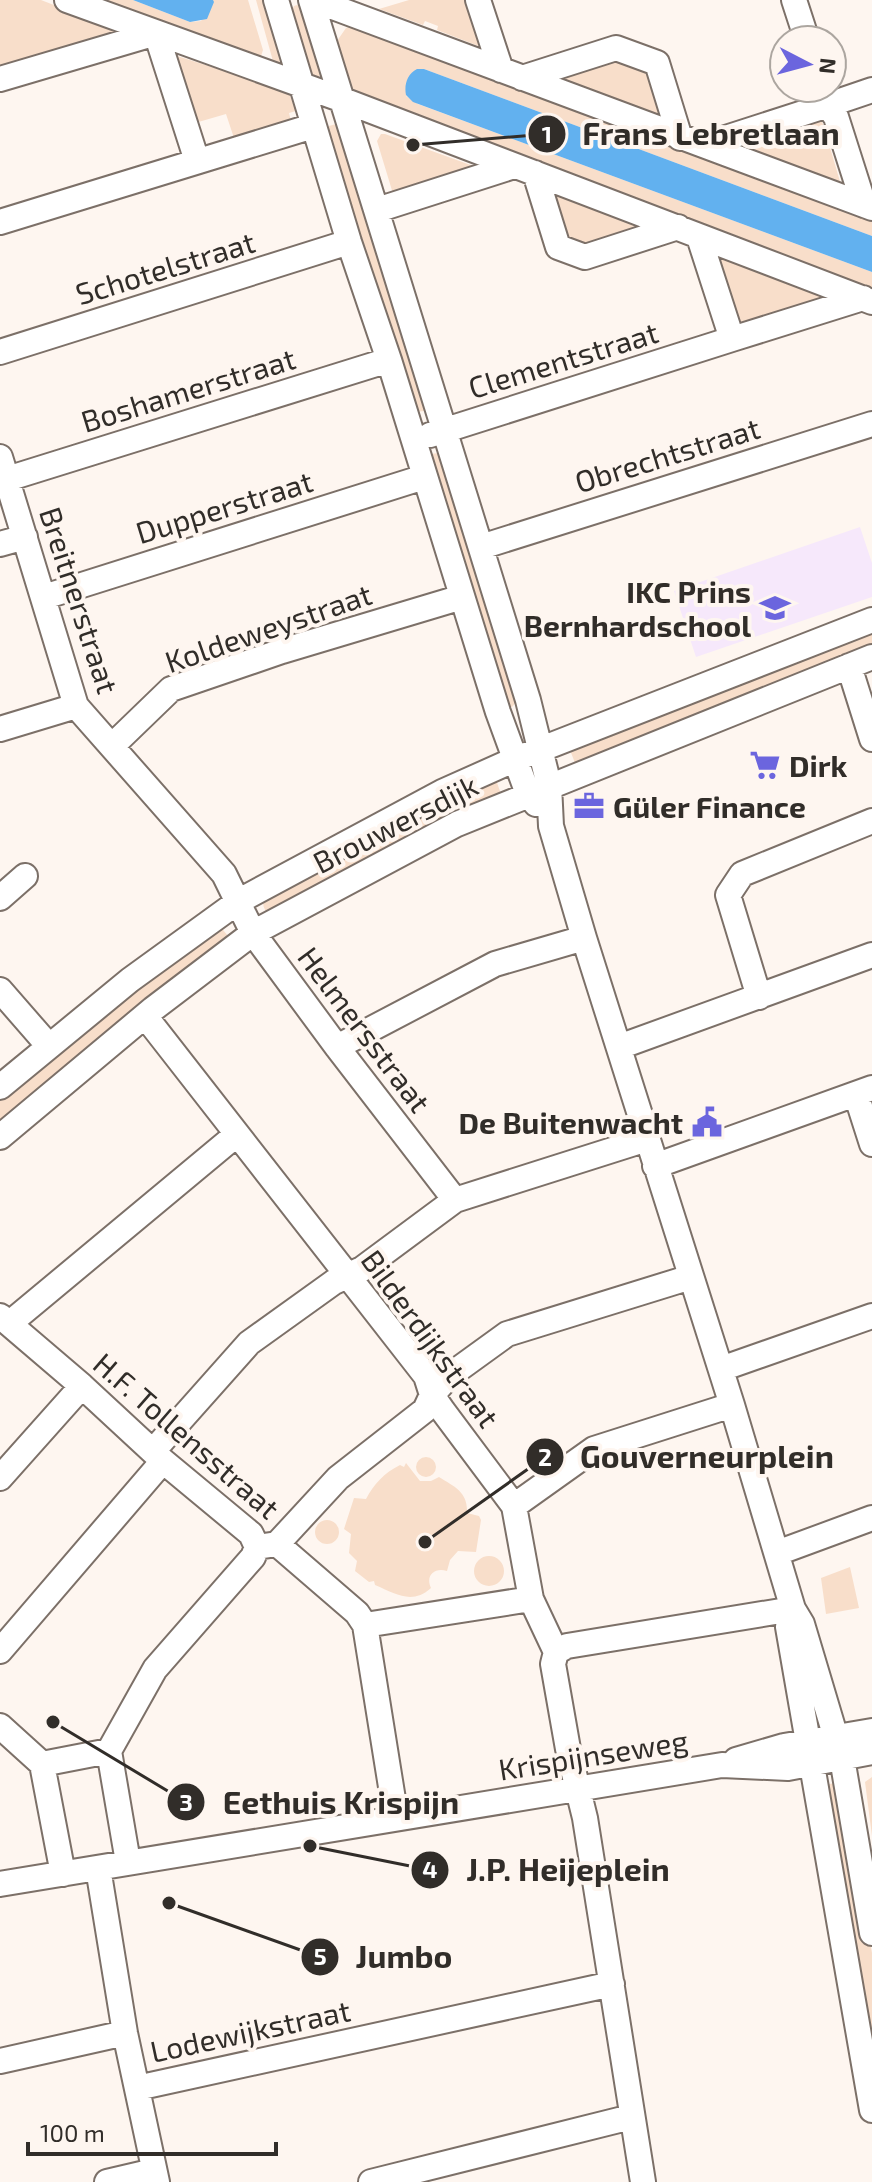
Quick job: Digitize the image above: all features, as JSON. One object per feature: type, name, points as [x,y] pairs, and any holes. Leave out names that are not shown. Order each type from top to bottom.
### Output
[{"type":"street","points":[[67,0],[343,100],[867,300]]},
{"type":"street","points":[[276,0],[462,597],[516,759],[539,789]]},
{"type":"street","points":[[868,206],[512,74],[363,8],[313,0],[528,700],[539,750],[539,789],[793,1609],[802,1624],[840,1748],[872,1933]]},
{"type":"street","points":[[478,0],[492,44],[512,74]]},
{"type":"street","points":[[794,0],[802,24]]},
{"type":"street","points":[[0,79],[156,33]]},
{"type":"street","points":[[156,33],[197,161]]},
{"type":"street","points":[[512,74],[616,48],[657,63],[680,138]]},
{"type":"street","points":[[848,93],[872,90]]},
{"type":"street","points":[[704,145],[738,135],[807,104]]},
{"type":"street","points":[[829,104],[855,179],[868,206]]},
{"type":"street","points":[[0,222],[313,126]]},
{"type":"street","points":[[377,210],[524,169]]},
{"type":"street","points":[[524,169],[558,247],[585,257],[688,232]]},
{"type":"street","points":[[688,232],[732,339]]},
{"type":"street","name":"Schotelstraat","points":[[0,352],[349,242]]},
{"type":"street","name":"Clementstraat","points":[[413,440],[732,339],[867,300]]},
{"type":"street","name":"Boshamerstraat","points":[[4,468],[389,360]]},
{"type":"street","name":"Obrechtstraat","points":[[481,547],[872,424]]},
{"type":"street","name":"Breitnerstraat","points":[[4,468],[76,706],[224,874],[239,901]]},
{"type":"street","name":"Dupperstraat","points":[[44,597],[424,477]]},
{"type":"street","points":[[0,544],[25,537]]},
{"type":"street","name":"Koldeweystraat","points":[[112,746],[171,689],[462,597]]},
{"type":"street","name":"Brouwersdijk","points":[[0,1087],[130,980],[239,901],[442,792],[516,759],[872,620]]},
{"type":"street","points":[[860,662],[872,739]]},
{"type":"street","name":"Brouwersdijk","points":[[0,1137],[145,1016],[253,933],[457,824],[860,662]]},
{"type":"street","points":[[0,729],[76,706]]},
{"type":"street","points":[[759,997],[728,895],[742,874],[872,821]]},
{"type":"street","points":[[0,898],[25,876]]},
{"type":"street","name":"Helmersstraat","points":[[239,901],[253,933],[455,1200]]},
{"type":"street","points":[[337,1047],[495,964],[584,938]]},
{"type":"street","points":[[619,1047],[872,955]]},
{"type":"street","points":[[0,990],[48,1045]]},
{"type":"street","name":"Bilderdijkstraat","points":[[145,1016],[426,1376],[432,1395],[514,1506],[531,1599],[556,1652],[553,1664],[585,1818],[643,2182]]},
{"type":"street","points":[[655,1166],[864,1091],[872,1144]]},
{"type":"street","points":[[5,1320],[236,1135]]},
{"type":"street","points":[[0,1651],[249,1343],[334,1282],[362,1269],[455,1200],[647,1139]]},
{"type":"street","points":[[128,1862],[109,1751],[155,1669],[253,1557],[338,1478],[425,1410],[432,1395],[449,1376],[507,1334],[691,1277]]},
{"type":"street","points":[[721,1369],[872,1316]]},
{"type":"street","name":"H.F. Tollensstraat","points":[[5,1320],[158,1456],[251,1534],[357,1613],[365,1625]]},
{"type":"street","points":[[0,1478],[82,1386]]},
{"type":"street","points":[[514,1506],[594,1449],[732,1405]]},
{"type":"street","points":[[777,1553],[872,1518]]},
{"type":"street","points":[[396,1818],[365,1625],[531,1599]]},
{"type":"street","points":[[556,1652],[567,1646],[793,1609]]},
{"type":"street","points":[[793,1609],[788,1627],[872,2110]]},
{"type":"street","points":[[0,1726],[42,1764],[63,1874]]},
{"type":"street","name":"Krispijnseweg","points":[[840,1748],[872,1731]]},
{"type":"street","name":"Krispijnseweg","points":[[0,1884],[722,1765],[750,1754],[809,1753],[840,1748],[872,1752]]},
{"type":"street","points":[[42,1764],[109,1751]]},
{"type":"street","points":[[98,1868],[125,2033],[156,2176],[107,2182]]},
{"type":"street","name":"Lodewijkstraat","points":[[137,2088],[612,1984]]},
{"type":"street","points":[[0,2061],[125,2033]]},
{"type":"street","points":[[371,2182],[631,2117]]},
{"type":"shaded area","points":[[0,0],[41,0],[126,33],[0,67]]},
{"type":"shaded area","points":[[92,0],[133,0],[190,22],[201,21],[213,0],[248,0],[263,50],[259,62]]},
{"type":"shaded area","points":[[256,0],[268,0],[290,71],[276,72]]},
{"type":"shaded area","points":[[409,0],[466,0],[481,47],[437,30],[438,26],[425,21],[423,25],[379,9]]},
{"type":"shaded area","points":[[300,4],[323,74],[317,77],[309,75],[290,14],[294,6]]},
{"type":"shaded area","points":[[355,25],[872,216],[872,236],[424,69],[406,96],[418,104],[872,272],[872,288],[352,92],[337,41],[346,28]]},
{"type":"shaded area","points":[[174,55],[288,91],[296,111],[289,113],[291,121],[234,138],[226,114],[195,123]]},
{"type":"shaded area","points":[[615,55],[647,65],[662,119],[552,75]]},
{"type":"shaded area","points":[[815,121],[822,122],[841,185],[737,145]]},
{"type":"shaded area","points":[[336,124],[344,128],[429,404],[425,411],[414,412],[324,135],[329,126]]},
{"type":"shaded area","points":[[381,134],[476,167],[394,197],[377,141]]},
{"type":"shaded area","points":[[547,186],[648,224],[585,246],[562,237]]},
{"type":"shaded area","points":[[715,249],[840,297],[739,329]]},
{"type":"shaded area","points":[[431,454],[446,456],[519,699],[512,707],[503,706],[424,462]]},
{"type":"shaded area","points":[[860,527],[872,563],[872,597],[696,657],[674,591]]},
{"type":"shaded area","points":[[872,626],[872,651],[577,768],[568,745]]},
{"type":"shaded area","points":[[494,774],[502,797],[271,915],[265,909],[263,895]]},
{"type":"shaded area","points":[[219,925],[228,936],[227,941],[0,1129],[0,1094]]},
{"type":"shaded area","points":[[426,1457],[433,1460],[436,1467],[433,1474],[426,1477],[419,1474],[416,1467],[419,1460]]},
{"type":"shaded area","points":[[406,1463],[420,1481],[439,1477],[455,1487],[463,1495],[467,1513],[479,1516],[481,1520],[476,1552],[458,1551],[450,1560],[447,1571],[432,1573],[429,1579],[431,1588],[410,1597],[375,1585],[374,1581],[369,1582],[355,1571],[357,1561],[349,1553],[351,1534],[344,1529],[354,1498],[366,1499],[384,1475],[400,1465],[404,1467]]},
{"type":"shaded area","points":[[327,1520],[336,1523],[339,1532],[336,1541],[327,1544],[318,1541],[315,1532],[318,1523]]},
{"type":"shaded area","points":[[489,1556],[495,1557],[503,1565],[503,1577],[495,1585],[489,1586],[483,1585],[475,1577],[474,1571],[475,1565],[483,1557]]},
{"type":"shaded area","points":[[850,1567],[859,1608],[826,1614],[821,1578]]},
{"type":"shaded area","points":[[872,1777],[872,1836],[865,1782]]},
{"type":"shaded area","points":[[842,1782],[872,1953],[872,2075],[823,1785]]},
{"type":"water","points":[[133,0],[214,2],[207,19],[190,22]]},
{"type":"water","points":[[417,69],[424,69],[872,236],[872,272],[413,102],[406,95],[405,87]]},
{"type":"place","name":"Frans Lebretlaan","points":[[413,145]]},
{"type":"place","name":"IKC Prins Bernhardschool","points":[[775,608]]},
{"type":"place","name":"Dirk","points":[[765,765]]},
{"type":"place","name":"Güler Finance","points":[[589,806]]},
{"type":"place","name":"De Buitenwacht","points":[[707,1122]]},
{"type":"place","name":"Gouverneurplein","points":[[425,1542]]},
{"type":"place","name":"Eethuis Krispijn","points":[[53,1722]]},
{"type":"place","name":"J.P. Heijeplein","points":[[310,1846]]},
{"type":"place","name":"Jumbo","points":[[169,1903]]}]
